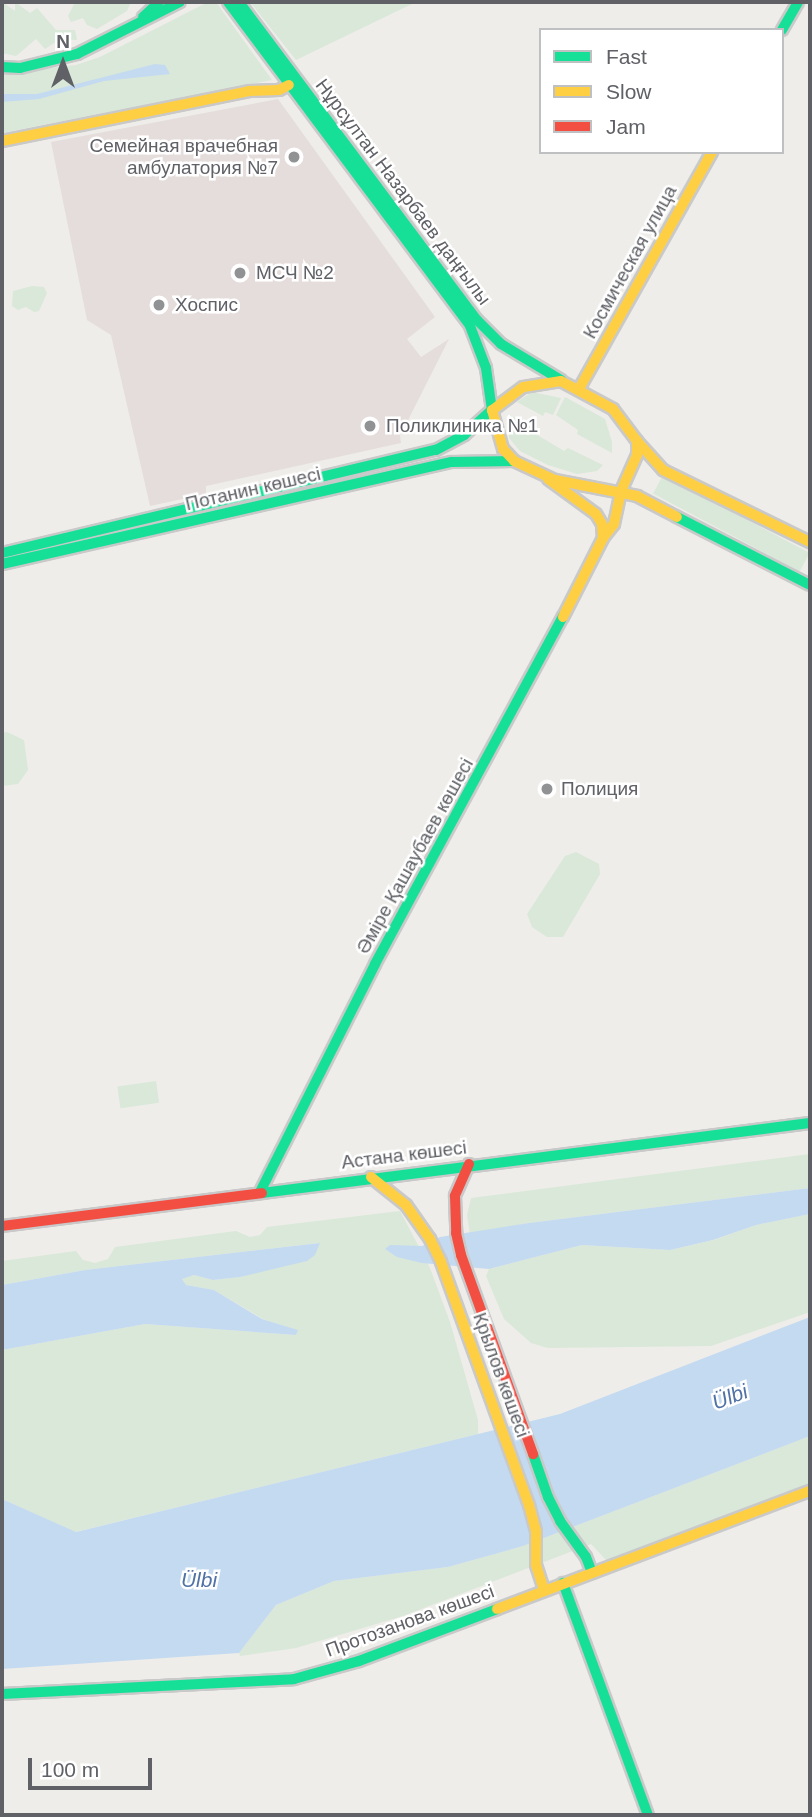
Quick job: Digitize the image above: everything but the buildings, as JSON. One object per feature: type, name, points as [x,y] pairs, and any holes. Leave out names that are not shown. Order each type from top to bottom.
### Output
[{"type":"main road","points":[[137,23],[159,2]]},
{"type":"main road","points":[[2,67],[20,68],[50,63],[108,41],[180,2]]},
{"type":"main road","name":"Нұрсұлтан Назарбаев даңғылы","points":[[228,2],[286,72],[477,320],[501,344],[613,409],[663,470],[810,542]]},
{"type":"main road","name":"Нұрсұлтан Назарбаев даңғылы","points":[[239,2],[286,72],[289,85],[470,327],[486,368],[499,439],[514,461]]},
{"type":"main road","points":[[783,28],[798,2]]},
{"type":"main road","points":[[2,141],[249,91],[279,90],[289,85]]},
{"type":"main road","name":"Космическая улица","points":[[579,389],[711,154]]},
{"type":"main road","points":[[492,410],[523,387],[561,381]]},
{"type":"main road","name":"Потанин көшесі","points":[[2,552],[436,450],[464,435],[492,410]]},
{"type":"main road","points":[[621,491],[634,463],[637,441]]},
{"type":"main road","points":[[514,461],[541,474],[587,488],[621,491],[744,548],[810,585]]},
{"type":"main road","name":"Потанин көшесі","points":[[2,564],[452,462],[514,461]]},
{"type":"main road","points":[[541,474],[596,514],[602,524],[603,538]]},
{"type":"main road","name":"Әміре Қашаубаев көшесі","points":[[260,1192],[369,976],[531,680],[603,538],[614,524],[621,491]]},
{"type":"main road","name":"Астана көшесі","points":[[2,1226],[470,1164],[810,1123]]},
{"type":"main road","name":"Крылов көшесі","points":[[470,1164],[455,1196],[456,1233],[466,1268],[548,1497],[560,1521],[582,1551],[592,1573]]},
{"type":"main road","name":"Крылов көшесі","points":[[371,1177],[406,1205],[430,1239],[441,1262],[530,1505],[536,1531],[536,1565],[544,1590]]},
{"type":"main road","name":"Протозанова көшесі","points":[[2,1694],[294,1679],[359,1661],[810,1491]]},
{"type":"main road","points":[[563,1583],[648,1815]]},
{"type":"shaded area","name":"МСЧ №2","points":[[278,99],[435,317],[407,339],[421,357],[449,339],[400,436],[401,443],[206,486],[206,494],[150,506],[111,335],[87,320],[51,142]]},
{"type":"green space","points":[[2,2],[15,11],[15,2],[30,13],[37,8],[56,30],[75,30],[77,40],[60,39],[45,49],[36,39],[16,56],[2,53]]},
{"type":"green space","points":[[131,2],[127,11],[97,29],[87,25],[83,18],[71,22],[68,16],[74,4]]},
{"type":"green space","points":[[208,2],[216,2],[272,80],[2,133],[2,73],[76,65],[100,57]]},
{"type":"green space","points":[[250,2],[416,2],[296,60]]},
{"type":"green space","points":[[32,286],[44,287],[47,293],[39,311],[34,312],[26,307],[18,310],[12,306],[13,291]]},
{"type":"green space","points":[[532,392],[561,398],[553,415],[545,412],[543,416],[517,402]]},
{"type":"green space","points":[[565,397],[605,419],[612,442],[612,453],[577,434],[578,430],[556,415]]},
{"type":"green space","points":[[510,415],[536,429],[534,433],[564,451],[568,448],[603,465],[597,471],[577,474],[548,465],[520,451],[509,438]]},
{"type":"green space","points":[[663,475],[810,553],[800,571],[653,494]]},
{"type":"green space","points":[[7,732],[24,740],[28,770],[18,784],[2,786],[2,733]]},
{"type":"green space","points":[[576,852],[599,864],[600,874],[563,937],[547,937],[532,927],[527,914],[565,856]]},
{"type":"green space","points":[[156,1081],[159,1103],[120,1108],[117,1086]]},
{"type":"green space","points":[[810,1154],[810,1188],[529,1223],[470,1234],[467,1215],[471,1198]]},
{"type":"green space","points":[[400,1211],[430,1268],[450,1322],[478,1420],[478,1434],[75,1532],[2,1499],[2,1350],[145,1324],[296,1335],[297,1330],[263,1319],[214,1290],[186,1285],[181,1279],[194,1275],[213,1280],[240,1277],[272,1267],[319,1243],[85,1270],[2,1285],[2,1261],[76,1251],[83,1260],[95,1263],[108,1259],[115,1247],[236,1231],[250,1237],[260,1235],[267,1227]]},
{"type":"green space","points":[[810,1214],[810,1312],[711,1346],[548,1348],[531,1343],[504,1319],[486,1276],[489,1269],[582,1245],[670,1250],[714,1240],[756,1225]]},
{"type":"green space","points":[[810,1436],[810,1485],[607,1561],[591,1544],[403,1616],[296,1648],[240,1656],[239,1653],[276,1605],[334,1581],[448,1567],[523,1546]]},
{"type":"water","points":[[155,64],[165,65],[170,74],[104,81],[39,99],[2,102],[2,94],[37,94]]},
{"type":"water","points":[[810,1188],[810,1214],[756,1225],[713,1240],[670,1250],[582,1245],[489,1269],[422,1263],[397,1257],[385,1249],[390,1245],[422,1246],[440,1237],[529,1223]]},
{"type":"water","points":[[320,1243],[315,1255],[307,1261],[240,1277],[213,1280],[194,1275],[182,1279],[186,1285],[214,1290],[262,1319],[298,1330],[296,1335],[145,1324],[2,1350],[2,1285],[85,1270]]},
{"type":"water","name":"Ülbi","points":[[810,1317],[810,1436],[523,1546],[448,1567],[334,1581],[276,1605],[239,1653],[2,1669],[2,1499],[76,1532],[560,1414]]},
{"type":"traffic: fast","points":[[143,17],[159,2]]},
{"type":"traffic: fast","points":[[2,67],[20,68],[77,54],[180,2]]},
{"type":"traffic: fast","points":[[228,2],[470,326],[486,368],[492,410]]},
{"type":"traffic: fast","points":[[239,2],[477,320],[501,344],[561,380]]},
{"type":"traffic: fast","points":[[783,28],[798,2]]},
{"type":"traffic: fast","points":[[2,553],[436,450],[464,435],[492,410]]},
{"type":"traffic: fast","points":[[2,564],[452,462],[514,461]]},
{"type":"traffic: fast","points":[[677,517],[810,585]]},
{"type":"traffic: fast","points":[[260,1192],[375,964],[563,617]]},
{"type":"traffic: fast","points":[[262,1193],[810,1123]]},
{"type":"traffic: fast","points":[[533,1454],[548,1497],[560,1521],[586,1557],[592,1573]]},
{"type":"traffic: fast","points":[[563,1583],[648,1815]]},
{"type":"traffic: fast","points":[[2,1694],[294,1679],[359,1661],[497,1609]]},
{"type":"traffic: slow","points":[[2,141],[249,91],[279,90],[289,85]]},
{"type":"traffic: slow","points":[[579,389],[711,154]]},
{"type":"traffic: slow","points":[[621,491],[637,455],[637,441],[613,409],[561,381],[523,387],[492,410],[503,449],[514,461],[555,480],[637,496],[677,517]]},
{"type":"traffic: slow","points":[[637,441],[663,470],[810,542]]},
{"type":"traffic: slow","points":[[548,479],[596,514],[602,524],[603,538]]},
{"type":"traffic: slow","points":[[563,617],[603,538],[614,524],[621,491]]},
{"type":"traffic: slow","points":[[371,1177],[406,1205],[430,1239],[441,1262],[529,1505],[536,1531],[536,1565],[544,1590]]},
{"type":"traffic: slow","points":[[497,1609],[810,1491]]},
{"type":"traffic: jam","points":[[469,1164],[455,1196],[456,1233],[461,1255],[533,1454]]},
{"type":"traffic: jam","points":[[2,1226],[262,1193]]},
{"type":"place","name":"Семейная врачебная амбулатория №7","points":[[294,157]]},
{"type":"place","name":"МСЧ №2","points":[[240,273]]},
{"type":"place","name":"Хоспис","points":[[159,305]]},
{"type":"place","name":"Поликлиника №1","points":[[370,426]]},
{"type":"place","name":"Полиция","points":[[547,789]]}]
